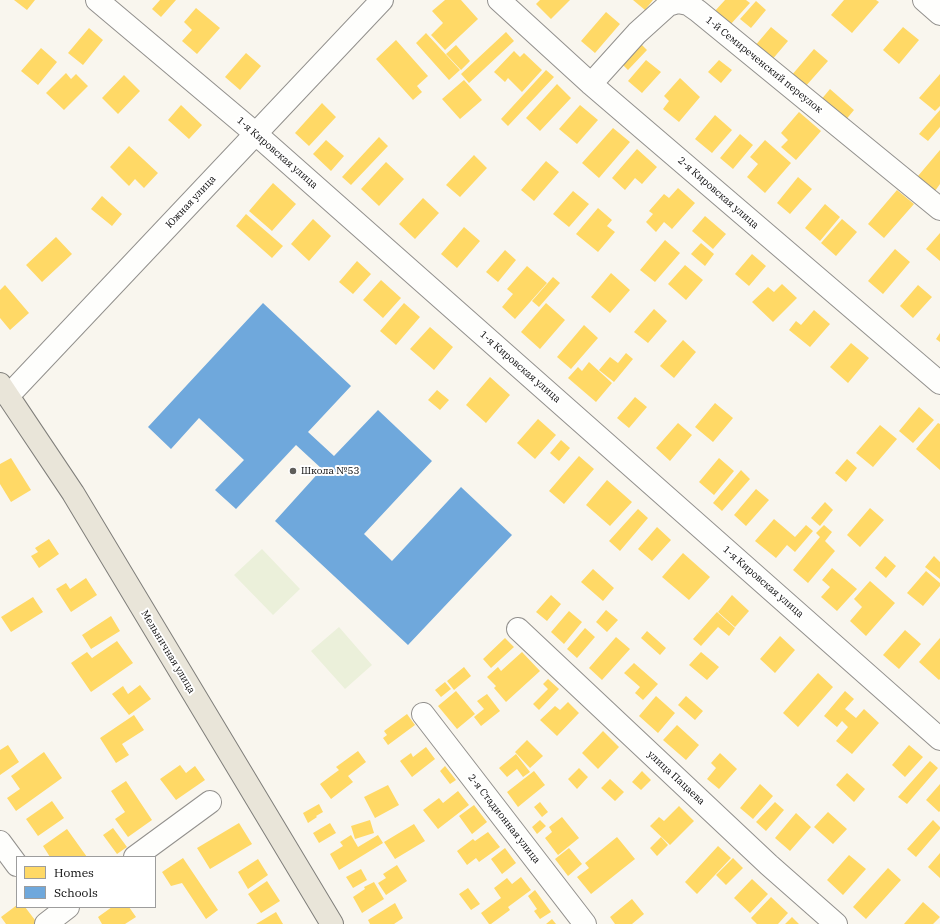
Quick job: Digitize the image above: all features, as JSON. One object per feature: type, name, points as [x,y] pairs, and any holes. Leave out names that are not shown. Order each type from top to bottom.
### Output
[{"type":"main road","name":"Мельничная улица","points":[[3,395],[73,493],[332,924]]},
{"type":"street","name":"1-я Кировская улица","points":[[97,0],[256,134],[940,739]]},
{"type":"street","name":"Южная улица","points":[[3,395],[256,134],[382,0]]},
{"type":"street","name":"2-я Кировская улица","points":[[499,0],[591,84],[940,383]]},
{"type":"street","points":[[924,0],[940,14]]},
{"type":"street","name":"1-й Семиреченский переулок","points":[[591,84],[637,33],[668,5],[678,2],[688,4],[940,209]]},
{"type":"street","name":"улица Пацаева","points":[[518,629],[768,865],[836,924]]},
{"type":"street","name":"2-я Стадионная улица","points":[[423,714],[585,924]]},
{"type":"street","points":[[137,856],[210,802]]},
{"type":"street","points":[[0,842],[16,864]]},
{"type":"green space","points":[[262,549],[300,589],[273,615],[234,575]]},
{"type":"green space","points":[[339,627],[372,665],[345,689],[311,651]]},
{"type":"building: Homes","points":[[14,0],[35,0],[27,10]]},
{"type":"building: Homes","points":[[160,0],[176,0],[161,17],[152,9]]},
{"type":"building: Homes","points":[[445,0],[461,0],[478,19],[445,50],[431,35],[443,23],[432,11]]},
{"type":"building: Homes","points":[[540,0],[570,0],[551,19],[536,4]]},
{"type":"building: Homes","points":[[633,0],[653,0],[645,10]]},
{"type":"building: Homes","points":[[725,0],[746,0],[750,3],[730,25],[714,12]]},
{"type":"building: Homes","points":[[844,0],[876,0],[879,2],[852,33],[831,15]]},
{"type":"building: Homes","points":[[756,1],[766,10],[751,28],[740,19]]},
{"type":"building: Homes","points":[[196,8],[220,28],[197,54],[182,41],[192,30],[184,22]]},
{"type":"building: Homes","points":[[606,12],[620,24],[595,53],[581,41]]},
{"type":"building: Homes","points":[[771,27],[788,41],[771,61],[754,47]]},
{"type":"building: Homes","points":[[903,27],[919,40],[899,64],[883,50]]},
{"type":"building: Homes","points":[[89,28],[103,40],[83,65],[68,53]]},
{"type":"building: Homes","points":[[506,32],[514,41],[469,83],[461,74]]},
{"type":"building: Homes","points":[[426,33],[460,70],[449,80],[416,43]]},
{"type":"building: Homes","points":[[396,40],[428,76],[417,86],[422,92],[413,100],[376,59]]},
{"type":"building: Homes","points":[[640,43],[647,50],[628,70],[621,63]]},
{"type":"building: Homes","points":[[456,45],[470,61],[461,70],[446,54]]},
{"type":"building: Homes","points":[[41,48],[57,62],[38,85],[21,71]]},
{"type":"building: Homes","points":[[814,49],[828,61],[805,87],[791,76]]},
{"type":"building: Homes","points":[[514,51],[520,57],[524,53],[542,70],[522,92],[508,78],[505,82],[494,72]]},
{"type":"building: Homes","points":[[246,53],[261,66],[240,90],[225,77]]},
{"type":"building: Homes","points":[[646,60],[661,72],[642,93],[628,81]]},
{"type":"building: Homes","points":[[719,60],[732,70],[721,83],[708,72]]},
{"type":"building: Homes","points":[[546,70],[554,77],[508,126],[501,119]]},
{"type":"building: Homes","points":[[66,73],[71,79],[76,74],[88,86],[64,110],[46,93]]},
{"type":"building: Homes","points":[[940,74],[940,106],[935,111],[919,98]]},
{"type":"building: Homes","points":[[124,75],[140,91],[118,114],[102,98]]},
{"type":"building: Homes","points":[[680,78],[700,97],[679,122],[663,109],[669,101],[664,96]]},
{"type":"building: Homes","points":[[464,80],[482,100],[460,119],[442,99]]},
{"type":"building: Homes","points":[[557,84],[571,98],[540,131],[526,118]]},
{"type":"building: Homes","points":[[830,89],[854,110],[844,122],[820,101]]},
{"type":"building: Homes","points":[[322,103],[336,117],[309,146],[295,133]]},
{"type":"building: Homes","points":[[181,105],[202,125],[189,139],[168,120]]},
{"type":"building: Homes","points":[[580,105],[598,120],[577,144],[559,129]]},
{"type":"building: Homes","points":[[940,110],[940,127],[928,141],[919,134]]},
{"type":"building: Homes","points":[[799,112],[821,131],[796,160],[781,147],[788,140],[781,133]]},
{"type":"building: Homes","points":[[715,115],[732,130],[712,153],[695,139]]},
{"type":"building: Homes","points":[[613,128],[630,142],[599,178],[582,163]]},
{"type":"building: Homes","points":[[740,134],[753,145],[733,169],[720,158]]},
{"type":"building: Homes","points":[[379,137],[388,146],[351,185],[342,177]]},
{"type":"building: Homes","points":[[326,140],[344,156],[331,171],[313,154]]},
{"type":"building: Homes","points":[[765,140],[791,163],[765,193],[747,177],[758,164],[750,157]]},
{"type":"building: Homes","points":[[129,146],[158,173],[144,188],[135,179],[129,186],[110,167]]},
{"type":"building: Homes","points":[[637,149],[657,167],[642,184],[635,178],[625,190],[612,178]]},
{"type":"building: Homes","points":[[940,150],[940,184],[935,191],[918,176]]},
{"type":"building: Homes","points":[[474,155],[487,168],[460,197],[446,185]]},
{"type":"building: Homes","points":[[546,161],[559,172],[534,201],[521,190]]},
{"type":"building: Homes","points":[[386,162],[404,179],[379,206],[361,189]]},
{"type":"building: Homes","points":[[798,177],[812,189],[790,214],[777,203]]},
{"type":"building: Homes","points":[[273,183],[296,204],[272,231],[249,211]]},
{"type":"building: Homes","points":[[678,188],[695,203],[672,229],[664,222],[656,232],[646,222],[653,214],[649,211],[664,194],[669,198]]},
{"type":"building: Homes","points":[[897,190],[914,204],[884,238],[868,224]]},
{"type":"building: Homes","points":[[573,191],[589,204],[569,227],[553,214]]},
{"type":"building: Homes","points":[[102,196],[122,214],[112,226],[91,209]]},
{"type":"building: Homes","points":[[423,198],[439,213],[415,239],[399,224]]},
{"type":"building: Homes","points":[[825,204],[840,217],[820,241],[805,228]]},
{"type":"building: Homes","points":[[598,208],[612,220],[607,226],[615,232],[598,252],[576,234]]},
{"type":"building: Homes","points":[[246,214],[283,246],[272,258],[236,226]]},
{"type":"building: Homes","points":[[705,216],[726,234],[713,249],[692,231]]},
{"type":"building: Homes","points":[[313,219],[331,236],[309,261],[291,244]]},
{"type":"building: Homes","points":[[842,219],[857,232],[836,256],[821,243]]},
{"type":"building: Homes","points":[[464,227],[480,241],[457,268],[441,254]]},
{"type":"building: Homes","points":[[940,233],[940,261],[926,249]]},
{"type":"building: Homes","points":[[56,237],[72,254],[42,282],[26,265]]},
{"type":"building: Homes","points":[[665,240],[680,253],[655,282],[640,270]]},
{"type":"building: Homes","points":[[701,243],[714,254],[705,266],[691,254]]},
{"type":"building: Homes","points":[[895,249],[910,262],[883,294],[868,281]]},
{"type":"building: Homes","points":[[505,250],[516,260],[498,282],[486,272]]},
{"type":"building: Homes","points":[[752,254],[766,266],[749,286],[735,274]]},
{"type":"building: Homes","points":[[357,261],[371,274],[353,294],[339,282]]},
{"type":"building: Homes","points":[[685,265],[703,280],[686,300],[668,284]]},
{"type":"building: Homes","points":[[527,266],[547,283],[515,319],[502,307],[513,294],[507,289]]},
{"type":"building: Homes","points":[[611,273],[630,290],[610,313],[591,297]]},
{"type":"building: Homes","points":[[553,277],[560,283],[539,307],[532,301]]},
{"type":"building: Homes","points":[[381,280],[401,298],[383,318],[363,300]]},
{"type":"building: Homes","points":[[782,284],[797,298],[773,322],[752,302],[768,287],[774,292]]},
{"type":"building: Homes","points":[[5,285],[29,313],[10,330],[0,318],[0,290]]},
{"type":"building: Homes","points":[[918,285],[932,297],[913,318],[900,306]]},
{"type":"building: Homes","points":[[404,303],[420,317],[396,345],[380,331]]},
{"type":"building: Homes","points":[[546,303],[565,320],[540,349],[521,332]]},
{"type":"building: Homes","points":[[654,309],[667,321],[648,343],[634,332]]},
{"type":"building: Homes","points":[[814,310],[830,324],[810,347],[789,330],[796,321],[801,325]]},
{"type":"building: Homes","points":[[584,325],[598,338],[571,369],[557,357]]},
{"type":"building: Homes","points":[[430,327],[453,347],[434,370],[410,349]]},
{"type":"building: Homes","points":[[940,333],[940,342],[936,339]]},
{"type":"building: Homes","points":[[683,340],[696,352],[674,378],[660,366]]},
{"type":"building: Homes","points":[[851,343],[869,358],[848,383],[830,367]]},
{"type":"building: Homes","points":[[626,353],[633,359],[614,382],[599,370],[610,357],[618,363]]},
{"type":"building: Homes","points":[[589,362],[612,383],[596,402],[568,378],[578,367],[582,371]]},
{"type":"building: Homes","points":[[490,377],[510,395],[486,423],[466,405]]},
{"type":"building: Homes","points":[[437,390],[449,400],[440,410],[428,400]]},
{"type":"building: Homes","points":[[635,397],[647,407],[629,428],[617,418]]},
{"type":"building: Homes","points":[[715,403],[733,418],[713,442],[695,427]]},
{"type":"building: Homes","points":[[919,407],[934,420],[913,443],[899,431]]},
{"type":"building: Homes","points":[[538,419],[556,435],[535,459],[517,443]]},
{"type":"building: Homes","points":[[678,423],[692,435],[670,461],[656,448]]},
{"type":"building: Homes","points":[[938,423],[940,424],[940,470],[916,449]]},
{"type":"building: Homes","points":[[880,425],[897,439],[873,467],[856,453]]},
{"type":"building: Homes","points":[[561,440],[570,448],[559,461],[550,453]]},
{"type":"building: Homes","points":[[579,456],[594,469],[564,504],[549,491]]},
{"type":"building: Homes","points":[[11,458],[31,490],[11,502],[0,484],[0,464]]},
{"type":"building: Homes","points":[[719,458],[734,471],[714,495],[699,482]]},
{"type":"building: Homes","points":[[847,459],[857,468],[846,482],[835,473]]},
{"type":"building: Homes","points":[[741,470],[750,479],[722,511],[713,503]]},
{"type":"building: Homes","points":[[607,480],[632,502],[610,526],[586,505]]},
{"type":"building: Homes","points":[[756,489],[769,500],[746,526],[734,515]]},
{"type":"building: Homes","points":[[825,502],[833,510],[820,526],[811,518]]},
{"type":"building: Homes","points":[[870,508],[884,520],[860,547],[847,535]]},
{"type":"building: Homes","points":[[638,509],[648,518],[620,551],[609,541]]},
{"type":"building: Homes","points":[[774,519],[795,537],[806,525],[813,531],[795,552],[787,545],[776,558],[755,541]]},
{"type":"building: Homes","points":[[824,525],[832,532],[825,541],[835,551],[808,583],[793,570],[820,537],[816,533]]},
{"type":"building: Homes","points":[[657,527],[671,540],[652,561],[638,549]]},
{"type":"building: Homes","points":[[49,539],[59,554],[39,568],[31,556],[38,552],[35,548]]},
{"type":"building: Homes","points":[[683,553],[710,577],[689,600],[662,577]]},
{"type":"building: Homes","points":[[885,556],[896,566],[886,578],[875,568]]},
{"type":"building: Homes","points":[[934,556],[940,562],[940,579],[925,567]]},
{"type":"building: Homes","points":[[832,568],[857,589],[837,611],[821,597],[830,587],[822,580]]},
{"type":"building: Homes","points":[[593,569],[614,588],[603,601],[581,582]]},
{"type":"building: Homes","points":[[926,571],[940,583],[940,586],[923,606],[907,593]]},
{"type":"building: Homes","points":[[86,578],[97,595],[71,612],[56,589],[66,583],[70,589]]},
{"type":"building: Homes","points":[[870,581],[895,603],[866,636],[850,621],[862,607],[854,599]]},
{"type":"building: Homes","points":[[551,595],[561,604],[547,621],[536,612]]},
{"type":"building: Homes","points":[[732,595],[749,611],[735,627],[718,612]]},
{"type":"building: Homes","points":[[33,597],[43,612],[11,632],[1,617]]},
{"type":"building: Homes","points":[[606,610],[618,620],[607,632],[596,622]]},
{"type":"building: Homes","points":[[569,611],[582,622],[564,644],[551,632]]},
{"type":"building: Homes","points":[[717,612],[735,628],[729,636],[718,627],[701,646],[693,639]]},
{"type":"building: Homes","points":[[111,616],[120,631],[91,649],[82,635]]},
{"type":"building: Homes","points":[[585,628],[595,637],[577,658],[567,649]]},
{"type":"building: Homes","points":[[905,630],[921,644],[899,669],[883,655]]},
{"type":"building: Homes","points":[[647,631],[666,648],[660,655],[641,638]]},
{"type":"building: Homes","points":[[780,636],[795,650],[775,673],[760,659]]},
{"type":"building: Homes","points":[[616,637],[630,649],[602,680],[589,668]]},
{"type":"building: Homes","points":[[505,638],[514,647],[491,668],[483,659]]},
{"type":"building: Homes","points":[[940,638],[940,679],[939,680],[919,662]]},
{"type":"building: Homes","points":[[117,641],[133,663],[91,692],[71,663],[87,652],[92,658]]},
{"type":"building: Homes","points":[[522,652],[540,671],[506,702],[494,688],[496,686],[487,677],[498,667],[501,671]]},
{"type":"building: Homes","points":[[701,652],[719,667],[707,680],[689,665]]},
{"type":"building: Homes","points":[[634,663],[658,684],[643,700],[635,693],[640,687],[624,673]]},
{"type":"building: Homes","points":[[464,667],[471,676],[454,690],[447,681]]},
{"type":"building: Homes","points":[[818,673],[833,687],[798,727],[783,713]]},
{"type":"building: Homes","points":[[548,679],[559,689],[539,710],[533,704],[548,689],[543,684]]},
{"type":"building: Homes","points":[[445,682],[451,689],[441,697],[435,690]]},
{"type":"building: Homes","points":[[140,685],[151,699],[129,715],[112,694],[123,686],[128,694]]},
{"type":"building: Homes","points":[[456,691],[475,714],[457,729],[438,706]]},
{"type":"building: Homes","points":[[845,691],[854,699],[845,709],[856,718],[864,709],[879,723],[852,754],[836,741],[848,727],[842,721],[837,727],[824,716]]},
{"type":"building: Homes","points":[[487,694],[500,711],[481,726],[474,717],[484,709],[477,701]]},
{"type":"building: Homes","points":[[656,696],[675,713],[658,733],[639,716]]},
{"type":"building: Homes","points":[[686,696],[703,711],[695,720],[678,705]]},
{"type":"building: Homes","points":[[568,702],[579,713],[557,736],[540,720],[555,706],[560,710]]},
{"type":"building: Homes","points":[[407,714],[415,725],[388,745],[383,738],[387,735],[384,731]]},
{"type":"building: Homes","points":[[134,715],[144,730],[122,744],[129,755],[116,763],[100,738]]},
{"type":"building: Homes","points":[[677,725],[699,745],[686,760],[663,740]]},
{"type":"building: Homes","points":[[603,731],[619,747],[598,769],[582,753]]},
{"type":"building: Homes","points":[[527,740],[543,756],[530,768],[515,752]]},
{"type":"building: Homes","points":[[8,745],[19,762],[0,775],[0,750]]},
{"type":"building: Homes","points":[[909,745],[923,757],[905,777],[892,765]]},
{"type":"building: Homes","points":[[426,747],[435,759],[412,777],[400,761],[411,753],[413,757]]},
{"type":"building: Homes","points":[[358,751],[366,762],[348,776],[353,782],[331,799],[320,784],[339,770],[336,767]]},
{"type":"building: Homes","points":[[44,752],[62,778],[16,811],[7,798],[20,789],[11,776]]},
{"type":"building: Homes","points":[[720,753],[737,769],[719,789],[707,779],[716,768],[711,763]]},
{"type":"building: Homes","points":[[516,754],[530,772],[523,777],[517,769],[507,777],[499,768]]},
{"type":"building: Homes","points":[[930,761],[938,768],[907,804],[898,797]]},
{"type":"building: Homes","points":[[180,765],[186,773],[195,766],[205,780],[176,800],[160,779]]},
{"type":"building: Homes","points":[[445,766],[456,780],[450,784],[440,771]]},
{"type":"building: Homes","points":[[579,768],[588,777],[577,789],[568,779]]},
{"type":"building: Homes","points":[[534,771],[545,785],[518,807],[507,792]]},
{"type":"building: Homes","points":[[642,771],[651,780],[641,790],[632,782]]},
{"type":"building: Homes","points":[[847,773],[865,789],[854,802],[836,785]]},
{"type":"building: Homes","points":[[610,779],[624,792],[615,801],[601,788]]},
{"type":"building: Homes","points":[[126,781],[152,820],[128,837],[115,819],[125,812],[111,791]]},
{"type":"building: Homes","points":[[760,784],[773,796],[753,819],[740,808]]},
{"type":"building: Homes","points":[[940,784],[940,811],[939,812],[926,800]]},
{"type":"building: Homes","points":[[388,785],[399,805],[375,818],[364,797]]},
{"type":"building: Homes","points":[[458,791],[469,805],[438,829],[423,810],[439,798],[443,803]]},
{"type":"building: Homes","points":[[52,801],[64,818],[38,836],[26,819]]},
{"type":"building: Homes","points":[[540,802],[548,812],[542,817],[534,807]]},
{"type":"building: Homes","points":[[775,802],[784,810],[766,831],[756,822]]},
{"type":"building: Homes","points":[[319,804],[323,812],[308,823],[303,813]]},
{"type":"building: Homes","points":[[474,805],[487,822],[472,834],[459,816]]},
{"type":"building: Homes","points":[[679,806],[694,821],[670,845],[650,826],[659,817],[664,821]]},
{"type":"building: Homes","points":[[828,812],[847,829],[833,844],[814,827]]},
{"type":"building: Homes","points":[[796,813],[811,827],[790,851],[775,838]]},
{"type":"building: Homes","points":[[562,817],[579,838],[558,855],[545,838],[552,832],[549,827]]},
{"type":"building: Homes","points":[[370,820],[374,833],[355,839],[351,826]]},
{"type":"building: Homes","points":[[540,820],[546,826],[537,834],[532,827]]},
{"type":"building: Homes","points":[[933,820],[940,827],[940,829],[916,857],[907,849]]},
{"type":"building: Homes","points":[[239,823],[252,844],[210,869],[197,848]]},
{"type":"building: Homes","points":[[330,823],[336,833],[319,843],[313,833]]},
{"type":"building: Homes","points":[[414,824],[425,841],[395,859],[384,842]]},
{"type":"building: Homes","points":[[113,828],[127,847],[117,854],[103,835]]},
{"type":"building: Homes","points":[[67,829],[86,856],[49,856],[43,846]]},
{"type":"building: Homes","points":[[488,832],[500,847],[479,862],[476,858],[467,865],[457,851],[473,839],[475,841]]},
{"type":"building: Homes","points":[[351,835],[358,847],[378,835],[383,843],[339,870],[330,854],[343,846],[340,842]]},
{"type":"building: Homes","points":[[617,837],[635,859],[591,894],[577,877],[589,868],[585,863]]},
{"type":"building: Homes","points":[[661,837],[668,845],[657,856],[650,848]]},
{"type":"building: Homes","points":[[718,846],[731,858],[697,894],[685,882]]},
{"type":"building: Homes","points":[[505,848],[516,863],[502,874],[491,859]]},
{"type":"building: Homes","points":[[569,848],[582,864],[568,876],[555,859]]},
{"type":"building: Homes","points":[[940,853],[940,878],[928,867]]},
{"type":"building: Homes","points":[[849,855],[866,869],[843,895],[827,880]]},
{"type":"building: Homes","points":[[183,858],[218,910],[206,919],[182,883],[171,886],[162,872]]},
{"type":"building: Homes","points":[[733,858],[743,868],[726,885],[716,875]]},
{"type":"building: Homes","points":[[258,859],[268,875],[248,889],[238,872]]},
{"type":"building: Homes","points":[[397,865],[407,881],[386,895],[378,883],[386,878],[383,874]]},
{"type":"building: Homes","points":[[888,868],[901,880],[866,919],[853,907]]},
{"type":"building: Homes","points":[[361,869],[367,880],[353,888],[346,877]]},
{"type":"building: Homes","points":[[521,877],[531,890],[508,907],[510,910],[489,924],[481,913],[501,898],[494,888],[507,878],[512,884]]},
{"type":"building: Homes","points":[[752,879],[768,894],[750,913],[734,898]]},
{"type":"building: Homes","points":[[267,881],[280,901],[261,913],[248,894]]},
{"type":"building: Homes","points":[[374,882],[384,899],[362,913],[353,897],[365,889],[364,887]]},
{"type":"building: Homes","points":[[468,888],[480,904],[471,910],[459,894]]},
{"type":"building: Homes","points":[[535,890],[551,912],[540,919],[534,911],[537,909],[528,896]]},
{"type":"building: Homes","points":[[771,897],[788,913],[778,924],[757,924],[751,918]]},
{"type":"building: Homes","points":[[632,899],[644,914],[632,924],[615,924],[610,917]]},
{"type":"building: Homes","points":[[923,902],[940,917],[933,924],[904,924]]},
{"type":"building: Homes","points":[[395,903],[403,918],[394,924],[370,924],[368,920]]},
{"type":"building: Homes","points":[[16,906],[16,908],[26,908],[38,924],[6,924],[1,917]]},
{"type":"building: Homes","points":[[111,908],[130,908],[136,917],[125,924],[102,924],[98,917]]},
{"type":"building: Homes","points":[[276,912],[283,924],[256,924]]},
{"type":"building: Homes","points":[[792,917],[799,924],[785,924]]},
{"type":"building: Homes","points":[[552,919],[556,924],[546,924]]},
{"type":"building: Schools","points":[[263,303],[351,386],[308,432],[334,456],[378,410],[432,461],[364,534],[392,561],[461,487],[512,535],[408,645],[275,521],[322,469],[296,445],[236,509],[215,490],[244,460],[199,418],[171,449],[148,427]]},
{"type":"place","name":"Школа №53","points":[[293,471]]}]
